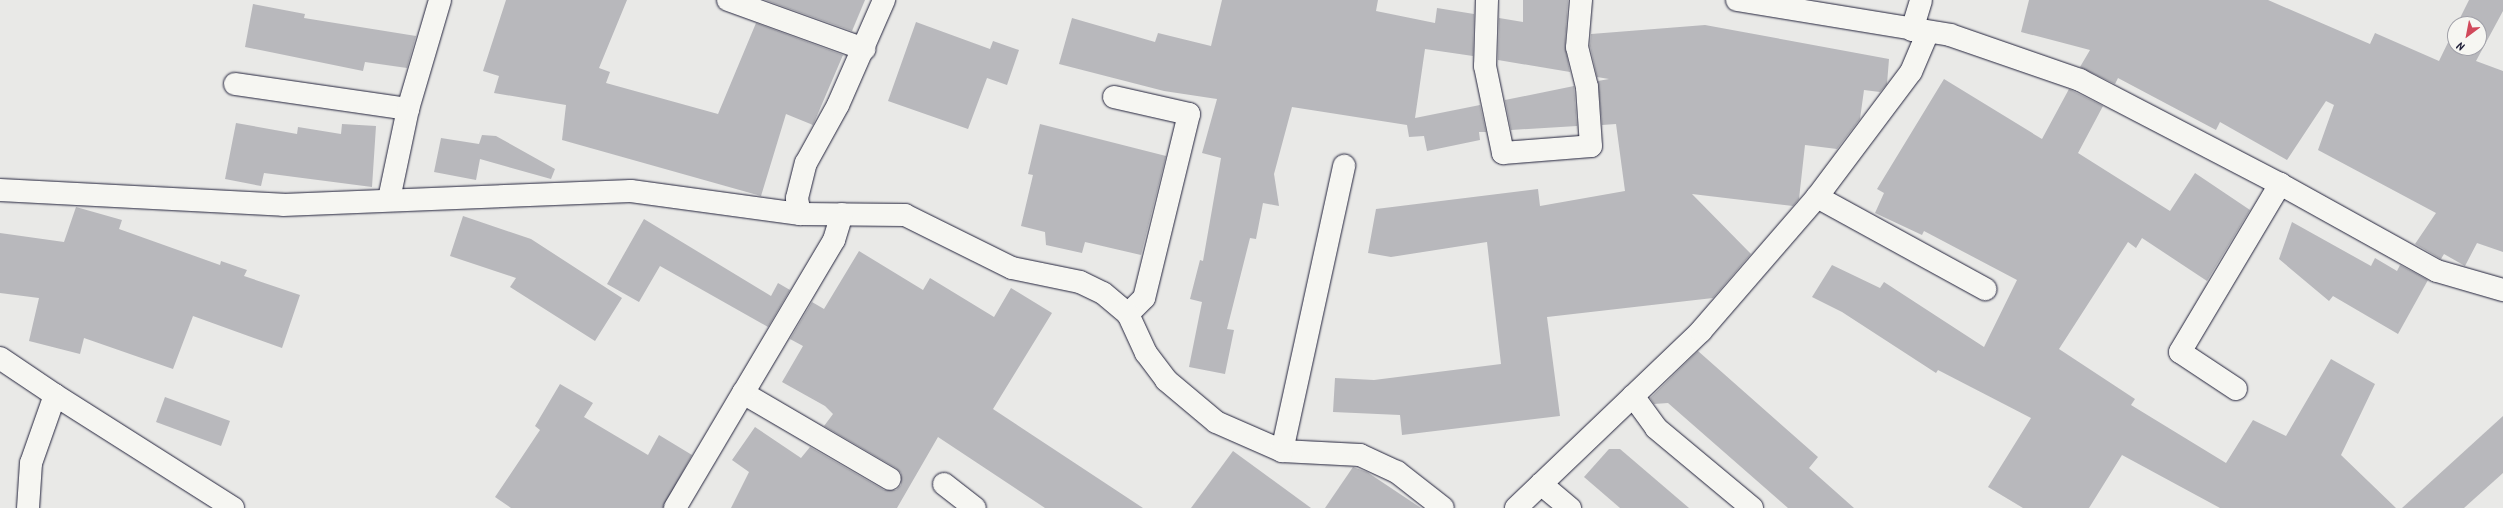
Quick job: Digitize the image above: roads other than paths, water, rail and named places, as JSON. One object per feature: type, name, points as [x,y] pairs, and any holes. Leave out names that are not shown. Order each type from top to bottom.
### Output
[{"type":"street","points":[[728,0],[864,49]]},
{"type":"street","points":[[800,214],[797,198],[806,163],[864,49],[884,0]]},
{"type":"street","points":[[1488,0],[1485,66],[1503,154],[1591,146],[1587,87],[1577,47],[1581,0]]},
{"type":"street","points":[[1737,0],[1977,42],[2080,80],[2280,184],[2437,271],[2503,290]]},
{"type":"street","points":[[1516,508],[1701,331],[1816,197],[1911,72],[1920,31],[1920,0]]},
{"type":"street","points":[[389,199],[408,109],[436,1]]},
{"type":"street","points":[[235,84],[408,109]]},
{"type":"street","points":[[1114,97],[1189,114],[1144,298],[1128,314]]},
{"type":"street","points":[[1282,451],[1344,166]]},
{"type":"street","points":[[2236,389],[2180,352],[2280,184]]},
{"type":"street","points":[[0,190],[283,205],[389,199],[631,191],[800,214],[893,214],[916,218],[1012,268],[1080,282],[1103,293],[1128,314],[1146,353],[1166,380],[1192,404],[1216,422],[1282,451],[1360,455],[1397,472],[1443,508]]},
{"type":"street","points":[[1816,197],[1985,290]]},
{"type":"street","points":[[675,508],[834,240],[842,214]]},
{"type":"street","points":[[0,358],[233,508]]},
{"type":"street","points":[[743,393],[890,480]]},
{"type":"street","points":[[28,508],[31,463],[55,394]]},
{"type":"street","points":[[1633,396],[1656,428],[1752,508]]},
{"type":"street","points":[[944,484],[975,508]]},
{"type":"street","points":[[1541,484],[1570,508]]}]
